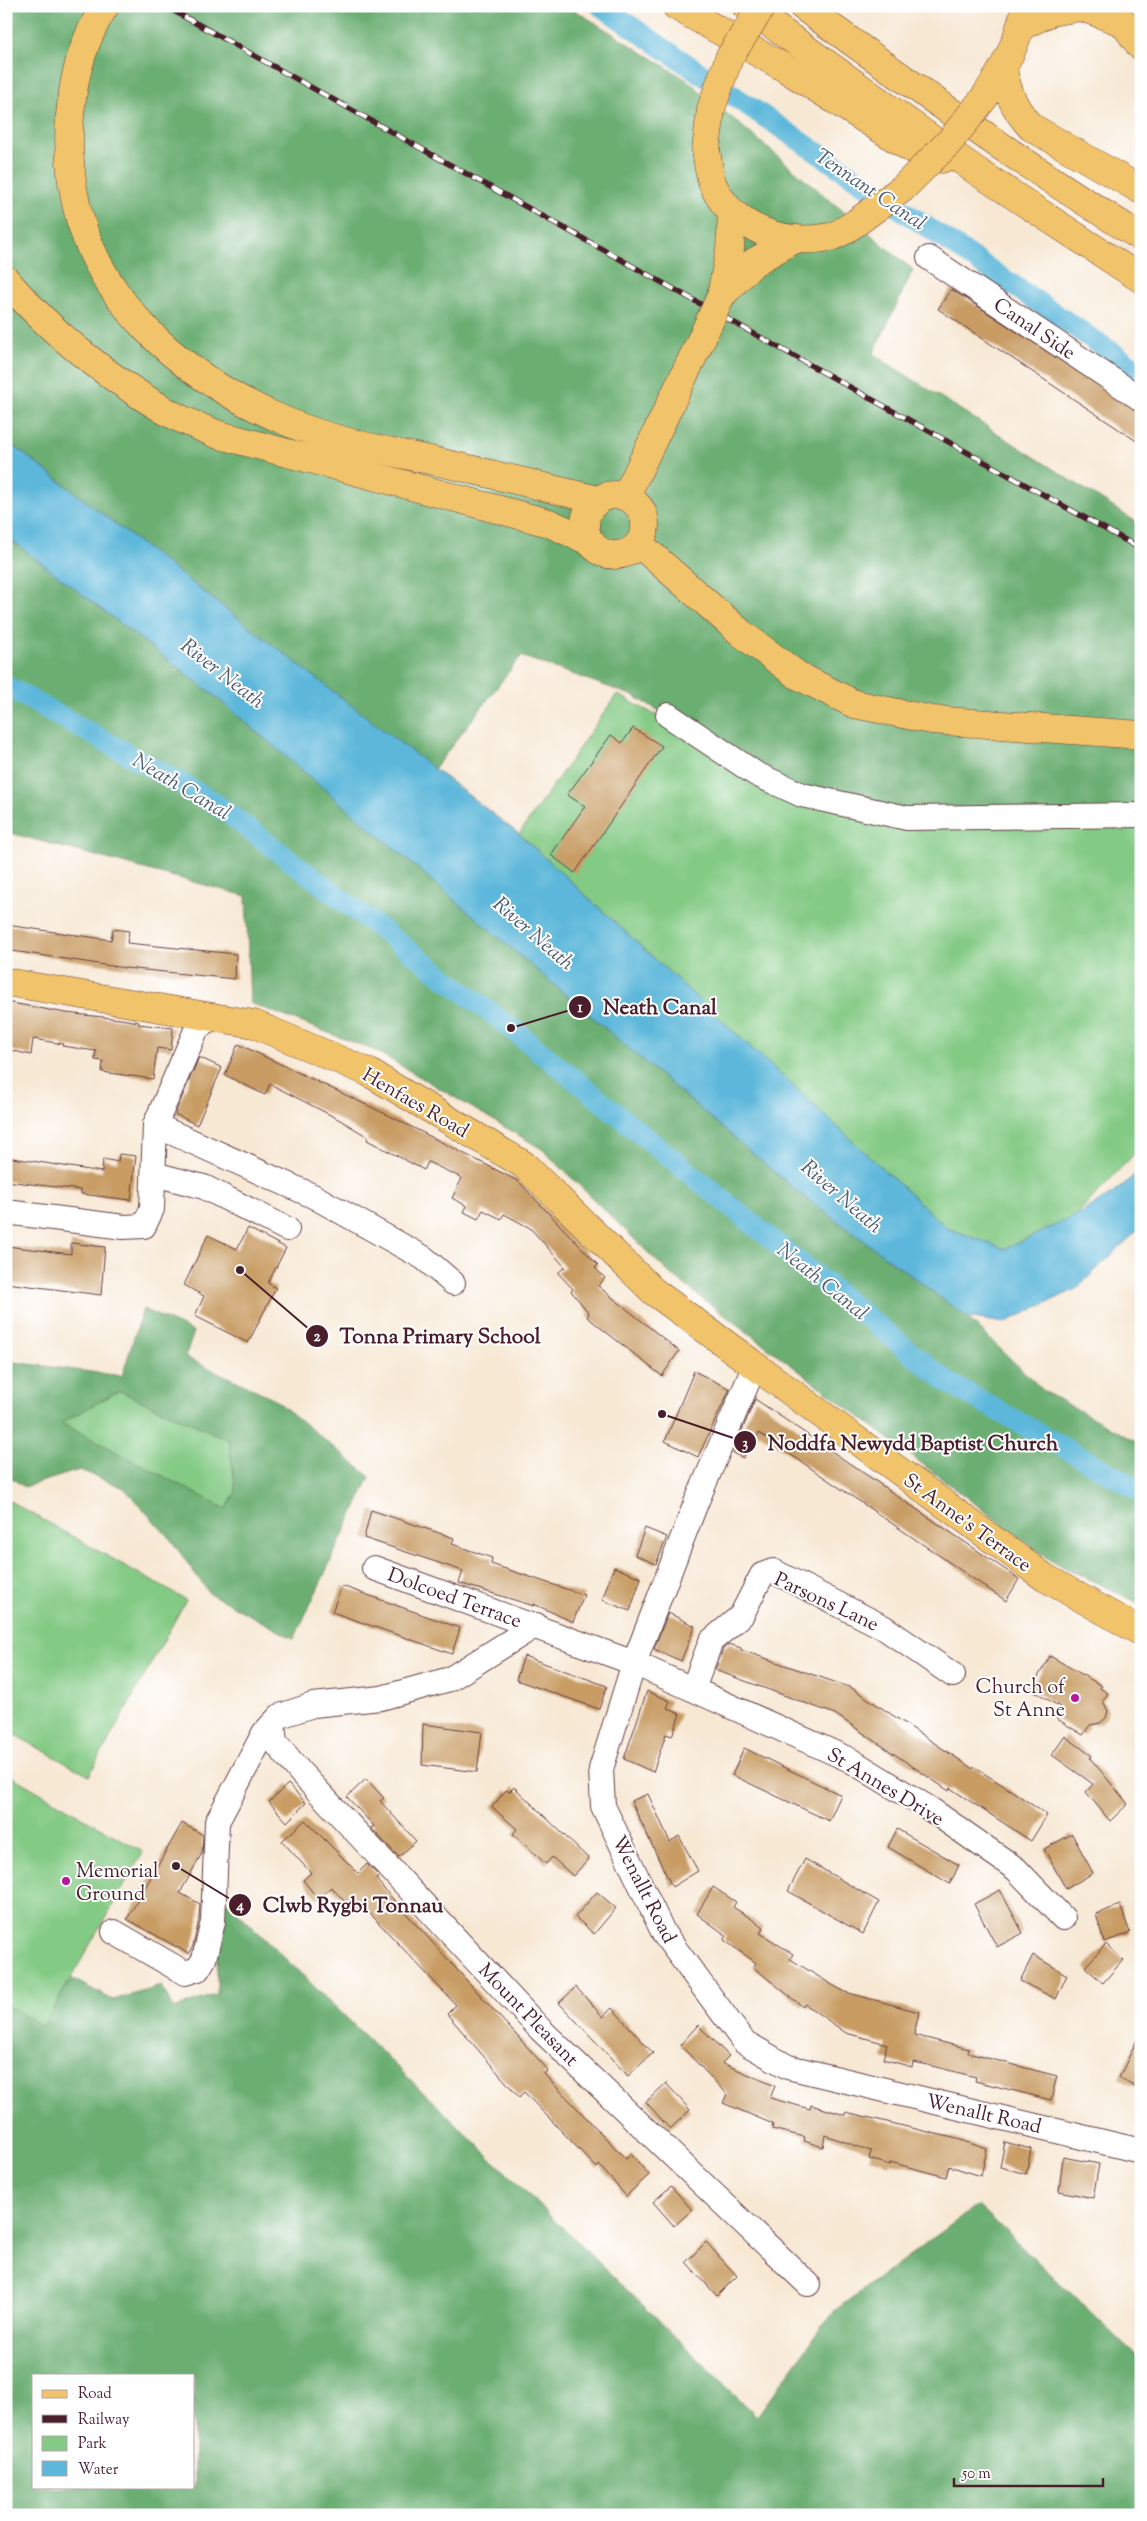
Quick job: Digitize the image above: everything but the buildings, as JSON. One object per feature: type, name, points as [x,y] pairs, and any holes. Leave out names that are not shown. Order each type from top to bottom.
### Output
[{"type":"main road","points":[[676,6],[783,67],[915,150],[975,170]]},
{"type":"main road","points":[[746,6],[975,170],[1141,279]]},
{"type":"main road","points":[[762,6],[729,58],[711,109],[706,150],[713,187],[732,212],[759,232],[793,240],[832,237],[857,222],[903,188],[950,142],[984,98],[1003,70],[1019,38],[1024,16],[1081,7],[1117,14],[1141,47]]},
{"type":"main road","points":[[802,6],[954,114],[1077,198],[1141,237]]},
{"type":"main road","points":[[6,280],[61,338],[106,372],[166,411],[216,434],[549,523],[591,542],[605,553],[614,555],[632,550],[639,544],[646,526],[645,517],[634,501],[626,496],[616,495],[598,500],[344,441],[282,420],[195,373],[157,342],[125,307],[101,270],[82,229],[73,193],[68,154],[74,81],[86,44],[102,10]]},
{"type":"main road","points":[[1003,70],[1008,94],[1017,113],[1031,127],[1141,190]]},
{"type":"main road","points":[[626,496],[721,296],[730,250],[732,212]]},
{"type":"main road","points":[[721,296],[754,262],[793,240]]},
{"type":"main road","points":[[591,542],[585,524],[591,507],[598,500]]},
{"type":"main road","points":[[639,544],[741,633],[797,675],[854,704],[932,720],[1141,735]]},
{"type":"main road","name":"Henfaes Road","points":[[6,982],[254,1024],[368,1072],[524,1165],[653,1291],[755,1365]]},
{"type":"main road","name":"St Anne's Terrace","points":[[755,1365],[1044,1577],[1141,1632]]},
{"type":"street","name":"Canal Side","points":[[929,258],[1141,399]]},
{"type":"street","points":[[668,715],[756,774],[802,795],[907,818],[1141,815]]},
{"type":"street","points":[[6,1212],[124,1227],[144,1226],[152,1210],[155,1125],[197,1028],[214,1016]]},
{"type":"street","points":[[155,1125],[314,1196],[424,1258],[453,1283]]},
{"type":"street","points":[[154,1174],[204,1187],[286,1229]]},
{"type":"street","name":"Wenallt Road","points":[[755,1365],[696,1503],[634,1663],[601,1769],[603,1806],[664,1934],[744,2042],[788,2067],[1139,2150]]},
{"type":"street","name":"Dolcoed Terrace","points":[[374,1568],[634,1663]]},
{"type":"street","name":"Parsons Lane","points":[[693,1689],[711,1641],[740,1616],[762,1575],[773,1572],[883,1627],[953,1675]]},
{"type":"street","name":"Dolcoed Terrace","points":[[114,1932],[185,1973],[198,1969],[204,1959],[212,1922],[217,1822],[264,1733],[280,1716],[290,1711],[313,1705],[381,1698],[450,1679],[536,1626]]},
{"type":"street","name":"St Annes Drive","points":[[634,1663],[850,1760],[874,1774],[930,1809],[1016,1869],[1062,1918]]},
{"type":"street","name":"Mount Pleasant","points":[[273,1725],[275,1742],[301,1773],[540,2028],[808,2284]]},
{"type":"green space","points":[[6,6],[568,6],[687,80],[913,270],[873,354],[1141,525],[1141,815],[907,818],[802,795],[634,696],[521,656],[434,769],[6,440]]},
{"type":"green space","points":[[6,536],[210,692],[798,1192],[967,1317],[1045,1392],[1141,1444],[1141,1604],[1051,1561],[669,1273],[542,1149],[376,1051],[250,1003],[246,896],[6,832]]},
{"type":"green space","points":[[617,694],[802,795],[1141,815],[1141,1147],[1075,1216],[1005,1249],[947,1228],[519,834]]},
{"type":"green space","points":[[143,1309],[194,1332],[185,1357],[273,1398],[370,1477],[294,1639],[209,1593],[171,1540],[124,1488],[80,1470],[24,1487],[6,1474],[6,1361],[122,1376]],"holes":[[[119,1391],[229,1440],[236,1492],[226,1509],[61,1423]]]},
{"type":"green space","points":[[119,1390],[229,1440],[236,1492],[226,1509],[61,1423]]},
{"type":"green space","points":[[6,1499],[186,1600],[89,1776],[6,1730]]},
{"type":"green space","name":"Memorial Ground","points":[[6,1773],[143,1852],[43,2027],[6,2005]]},
{"type":"green space","points":[[225,1900],[757,2416],[834,2311],[978,2205],[1141,2360],[1141,2515],[6,2515],[6,2005],[43,2026],[71,1978],[113,2000],[162,1986],[173,2009],[217,1994],[217,1922]]},
{"type":"water","name":"River Neath","points":[[6,440],[519,834],[947,1228],[1005,1249],[1075,1216],[1115,1192],[1141,1169],[1141,1227],[1076,1289],[1004,1323],[967,1317],[798,1192],[210,692],[6,536]]},
{"type":"waterway","name":"Tennant Canal","points":[[601,6],[1141,372]]},
{"type":"waterway","name":"Neath Canal","points":[[6,686],[212,801],[511,1028],[947,1382],[1141,1491]]},
{"type":"railway","points":[[165,6],[1141,549]]},
{"type":"place","name":"Neath Canal","points":[[511,1028]]},
{"type":"place","name":"Tonna Primary School","points":[[240,1270]]},
{"type":"place","name":"Noddfa Newydd Baptist Church","points":[[662,1414]]},
{"type":"place","name":"Church of St Anne","points":[[1075,1698]]},
{"type":"place","name":"Clwb Rygbi Tonnau","points":[[176,1866]]},
{"type":"place","name":"Memorial Ground","points":[[66,1881]]}]
